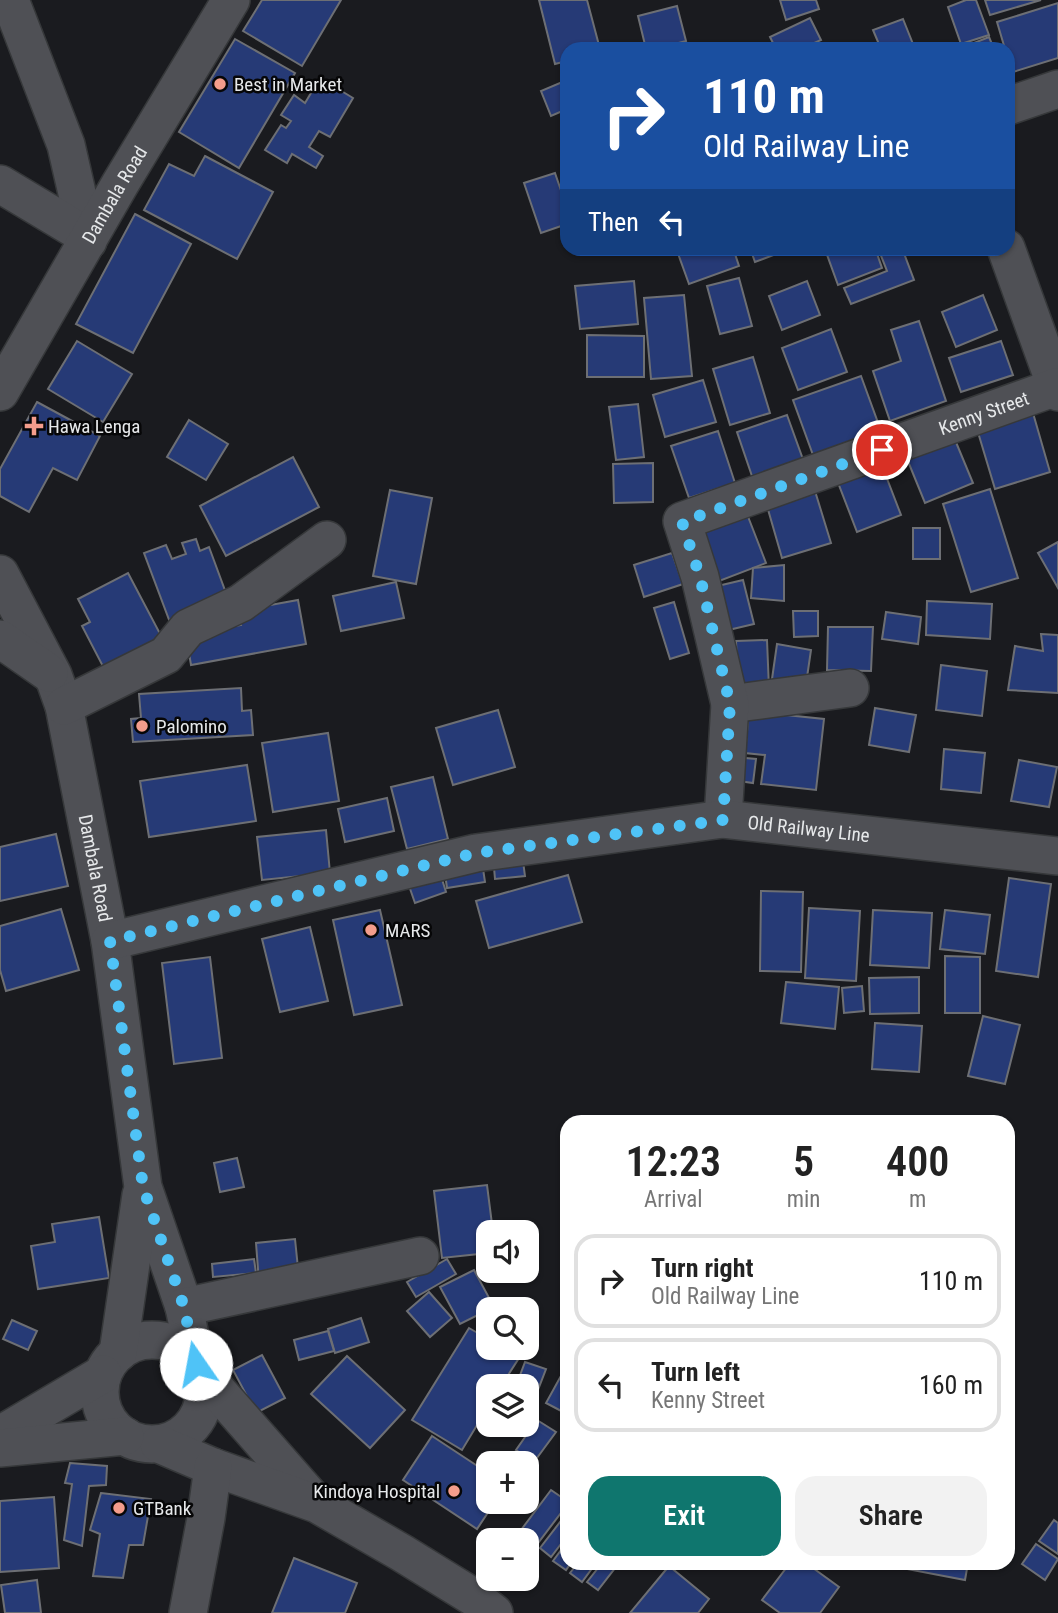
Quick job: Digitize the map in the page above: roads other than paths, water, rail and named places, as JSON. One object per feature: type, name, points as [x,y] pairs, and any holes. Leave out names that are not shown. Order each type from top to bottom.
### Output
[{"type":"street","points":[[10,0],[66,145],[88,238]]},
{"type":"street","name":"Dambala Road","points":[[0,392],[88,238],[231,0]]},
{"type":"street","points":[[1015,104],[1058,89]]},
{"type":"street","points":[[0,184],[88,238]]},
{"type":"street","points":[[1009,256],[1057,389]]},
{"type":"street","name":"Kenny Street","points":[[723,820],[730,704],[700,577],[682,522],[1057,389]]},
{"type":"street","points":[[0,677],[50,681],[166,655],[187,628],[241,603],[327,540]]},
{"type":"street","name":"Dambala Road","points":[[0,574],[50,681],[110,941],[143,1187],[184,1307],[198,1368]]},
{"type":"street","points":[[0,639],[50,681]]},
{"type":"street","points":[[730,704],[850,688]]},
{"type":"street","name":"Old Railway Line","points":[[110,941],[476,853],[723,820],[1058,856]]},
{"type":"street","name":"Dambala Road","points":[[111,1364],[143,1187]]},
{"type":"street","points":[[184,1307],[420,1256]]},
{"type":"street","points":[[0,1435],[142,1341],[160,1341],[176,1346],[198,1368],[317,1504]]},
{"type":"street","points":[[111,1364],[101,1384],[102,1404],[110,1422],[142,1440],[317,1504],[402,1553],[475,1598],[494,1613]]},
{"type":"street","points":[[0,1448],[142,1440],[183,1434],[200,1414],[204,1388],[198,1368]]},
{"type":"street","points":[[188,1613],[213,1467]]},
{"type":"place","name":"Best in Market","points":[[220,84]]},
{"type":"place","name":"Hawa Lenga","points":[[34,426]]},
{"type":"place","name":"Palomino","points":[[142,726]]},
{"type":"place","name":"MARS","points":[[371,930]]},
{"type":"place","name":"Kindoya Hospital","points":[[454,1491]]},
{"type":"place","name":"GTBank","points":[[119,1508]]}]
